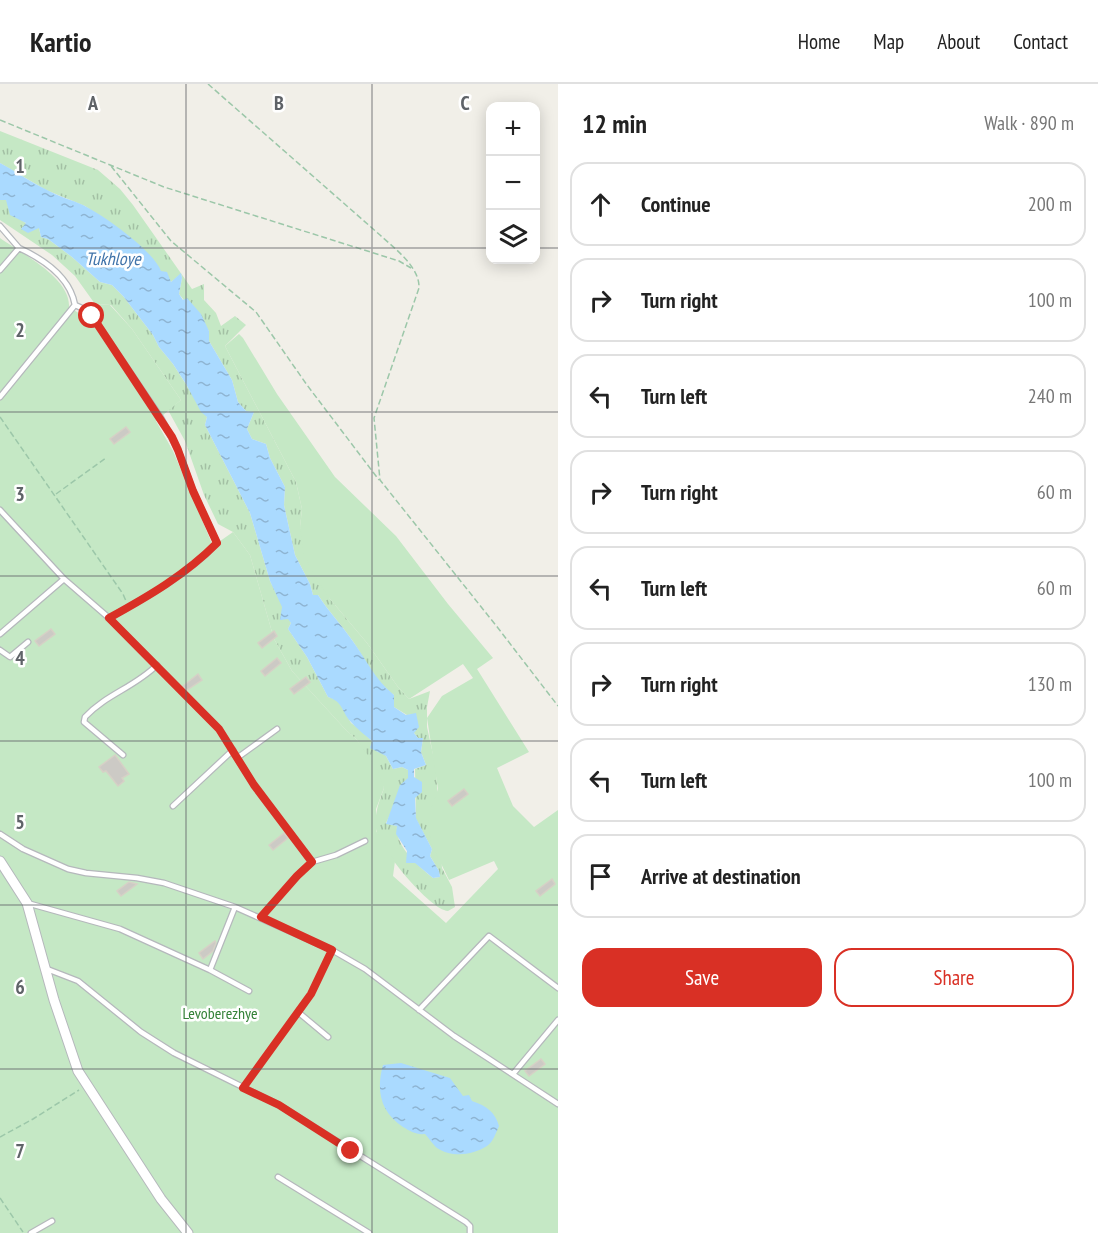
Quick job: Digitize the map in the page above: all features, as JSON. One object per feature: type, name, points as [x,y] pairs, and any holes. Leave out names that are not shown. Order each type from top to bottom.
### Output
[{"type":"street","points":[[0,861],[27,903],[78,1071],[161,1199],[188,1233]]},
{"type":"lane","points":[[0,226],[19,248],[36,256],[59,275],[71,292],[75,305],[92,316],[161,418],[178,450],[193,491],[217,543],[198,561],[156,593],[109,618]]},
{"type":"lane","points":[[0,270],[19,248]]},
{"type":"lane","points":[[0,397],[75,305]]},
{"type":"lane","points":[[0,510],[64,579],[109,618],[219,729],[254,785],[312,862]]},
{"type":"lane","points":[[0,634],[64,579]]},
{"type":"lane","points":[[0,650],[10,657],[28,642]]},
{"type":"lane","points":[[123,755],[84,722],[85,717],[107,698],[145,677],[157,665]]},
{"type":"lane","points":[[237,758],[277,729]]},
{"type":"lane","points":[[173,806],[233,750]]},
{"type":"lane","points":[[0,834],[23,849],[68,868],[87,873],[164,883],[261,917],[332,950],[365,969],[454,1036],[558,1104]]},
{"type":"lane","points":[[261,917],[312,862],[336,855],[365,841]]},
{"type":"lane","points":[[27,903],[120,929],[210,970],[249,991]]},
{"type":"lane","points":[[210,970],[235,907]]},
{"type":"lane","points":[[419,1010],[489,936],[558,988]]},
{"type":"lane","points":[[45,968],[78,981],[141,1032],[174,1053],[279,1105],[466,1222],[470,1226],[470,1233]]},
{"type":"lane","points":[[298,1012],[328,1037]]},
{"type":"lane","points":[[513,1074],[558,1020]]},
{"type":"lane","points":[[278,1177],[369,1233]]},
{"type":"lane","points":[[31,1233],[52,1221]]},
{"type":"path","points":[[208,84],[380,235],[412,269],[420,283],[374,418],[380,480]]},
{"type":"path","points":[[0,120],[164,187],[399,261],[412,269]]},
{"type":"path","points":[[111,165],[171,241],[256,312],[307,385],[558,706]]},
{"type":"path","points":[[0,417],[123,594],[128,608]]},
{"type":"path","points":[[55,495],[106,458]]},
{"type":"path","points":[[243,1088],[311,994],[332,950]]},
{"type":"path","points":[[0,1137],[87,1085]]},
{"type":"path","points":[[0,1198],[24,1233]]},
{"type":"green space","points":[[0,131],[98,170],[120,189],[133,205],[192,289],[204,284],[204,300],[216,313],[221,326],[235,316],[246,325],[225,346],[296,482],[302,509],[300,527],[330,599],[409,699],[430,691],[427,727],[436,768],[442,868],[452,887],[455,907],[448,911],[429,900],[395,863],[379,838],[376,829],[377,808],[384,788],[357,740],[292,671],[274,639],[250,555],[233,532],[218,524],[204,495],[185,441],[168,410],[181,400],[132,329],[111,305],[95,304],[75,276],[52,255],[0,220],[0,200],[6,200],[26,224],[21,229],[39,228],[41,237],[48,239],[72,257],[100,282],[112,285],[123,296],[173,364],[207,417],[205,425],[250,513],[270,581],[291,623],[288,629],[307,657],[328,697],[338,700],[351,723],[360,729],[386,756],[393,769],[402,767],[408,770],[408,779],[386,823],[397,826],[397,834],[404,849],[415,862],[433,878],[440,877],[430,856],[432,849],[416,819],[415,769],[426,765],[421,752],[423,738],[418,738],[414,733],[416,714],[407,715],[394,707],[394,695],[376,676],[318,595],[313,595],[295,555],[284,505],[285,487],[270,458],[266,444],[252,439],[247,429],[254,412],[246,411],[238,402],[232,380],[209,341],[209,331],[179,294],[181,274],[171,282],[123,232],[85,206],[46,190],[0,163]]},
{"type":"green space","name":"Levoberezhye","points":[[0,238],[54,276],[67,296],[69,307],[85,317],[95,304],[110,305],[132,329],[181,400],[156,421],[173,451],[213,546],[233,532],[250,555],[274,639],[292,671],[357,740],[378,770],[384,788],[376,809],[376,831],[395,861],[393,876],[446,923],[498,869],[494,861],[449,880],[432,845],[428,828],[429,815],[438,789],[427,718],[442,696],[473,678],[463,664],[409,699],[330,599],[313,574],[303,551],[300,527],[302,509],[296,482],[225,346],[239,334],[277,394],[335,477],[396,536],[493,658],[477,669],[529,752],[497,768],[513,806],[534,827],[558,810],[558,1233],[0,1233]]},
{"type":"water","name":"Tukhloye","points":[[0,163],[43,188],[83,205],[114,225],[148,253],[161,271],[167,272],[171,282],[181,273],[179,294],[183,300],[187,298],[201,314],[209,331],[209,341],[232,380],[238,402],[246,411],[254,412],[247,429],[252,439],[266,444],[270,458],[285,487],[284,505],[295,555],[313,595],[318,595],[376,676],[394,695],[394,707],[406,715],[416,713],[419,727],[414,733],[418,738],[423,738],[421,752],[426,765],[414,769],[414,777],[422,782],[422,792],[415,798],[416,818],[432,849],[430,856],[440,877],[433,878],[415,863],[406,863],[407,851],[396,834],[397,826],[386,824],[400,785],[408,778],[408,770],[402,767],[393,769],[386,756],[370,748],[372,741],[350,721],[339,704],[328,697],[307,657],[288,629],[291,623],[288,619],[280,620],[282,607],[270,581],[250,513],[205,425],[207,417],[201,412],[186,384],[153,335],[123,296],[112,285],[100,282],[72,257],[48,239],[41,237],[39,228],[28,233],[21,229],[26,223],[10,215],[6,200],[0,200]]},
{"type":"water","points":[[401,1063],[450,1078],[463,1096],[469,1095],[472,1101],[490,1110],[499,1126],[489,1144],[469,1153],[449,1153],[437,1148],[425,1134],[413,1132],[395,1121],[382,1100],[380,1083],[383,1065]]},
{"type":"building","points":[[126,427],[130,432],[114,444],[110,439]]},
{"type":"building","points":[[51,629],[55,634],[39,646],[35,641]]},
{"type":"building","points":[[274,631],[277,636],[262,648],[258,643]]},
{"type":"building","points":[[277,658],[281,663],[265,676],[261,671]]},
{"type":"building","points":[[198,674],[202,680],[187,690],[183,686]]},
{"type":"building","points":[[306,677],[310,682],[294,694],[290,689]]},
{"type":"building","points":[[115,755],[129,774],[122,778],[124,781],[118,786],[106,771],[103,772],[99,767]]},
{"type":"building","points":[[464,789],[468,794],[452,806],[448,801]]},
{"type":"building","points":[[284,833],[288,838],[273,850],[269,845]]},
{"type":"building","points":[[552,879],[555,884],[540,896],[536,891]]},
{"type":"building","points":[[129,882],[137,884],[121,896],[117,891]]},
{"type":"building","points":[[215,941],[213,951],[203,959],[199,953]]},
{"type":"building","points":[[541,1059],[545,1064],[529,1076],[525,1071]]},
{"type":"route","points":[[92,316],[172,437],[217,543],[198,561],[156,593],[109,618],[219,729],[254,785],[312,862],[261,917],[332,950],[311,994],[243,1088],[279,1105],[351,1151]]}]
